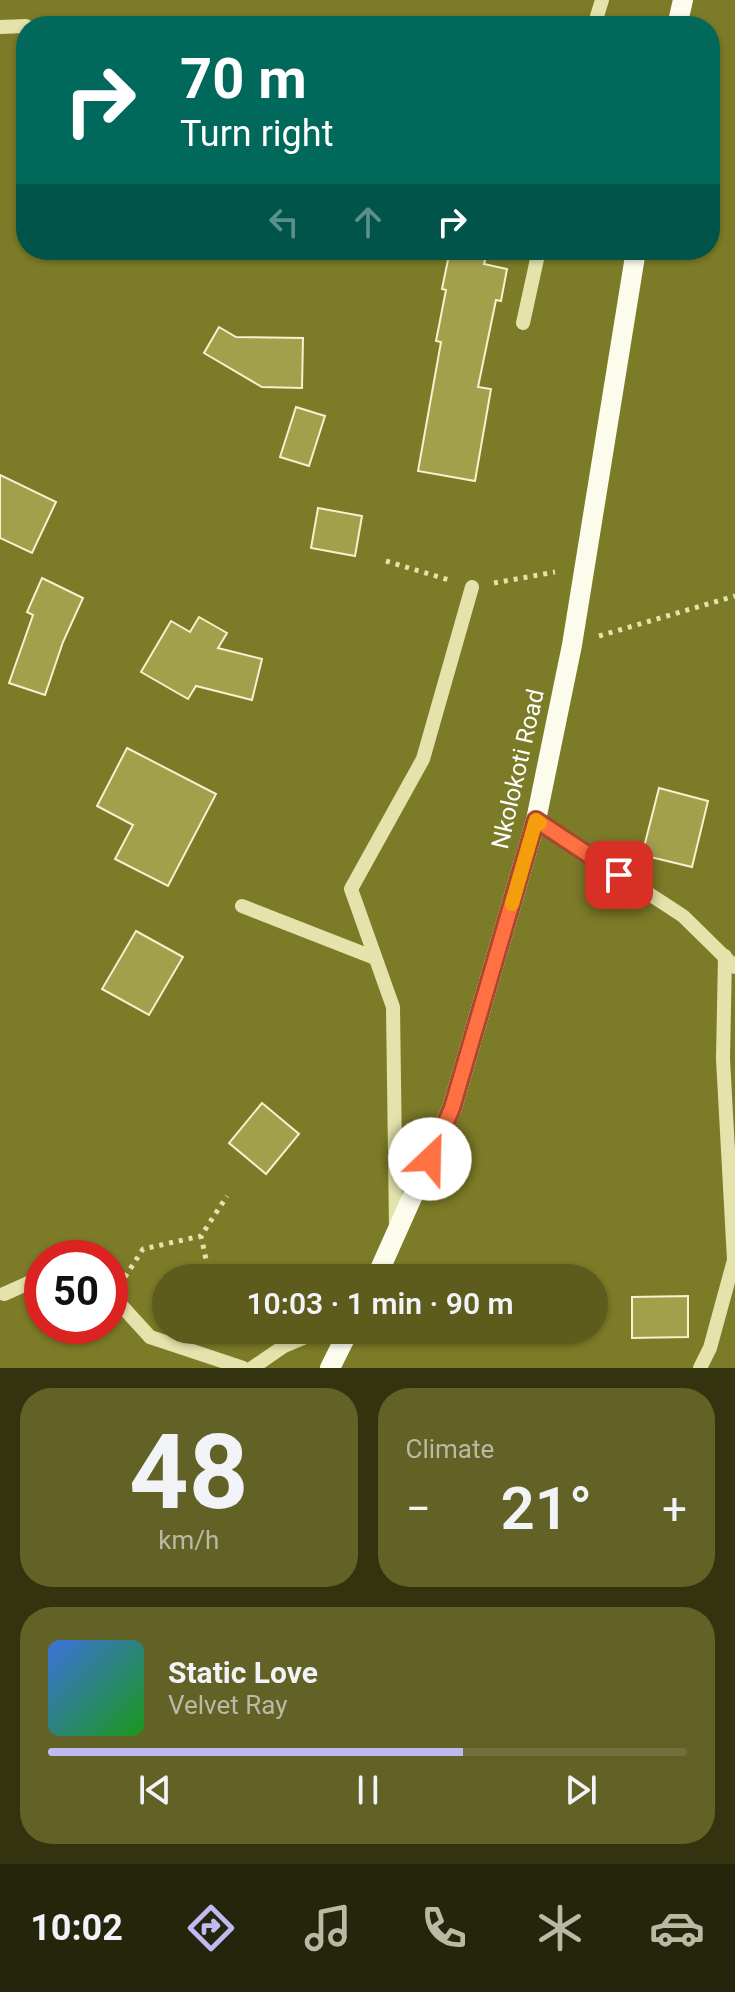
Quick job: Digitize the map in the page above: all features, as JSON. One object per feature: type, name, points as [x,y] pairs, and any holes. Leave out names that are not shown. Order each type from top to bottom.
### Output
[{"type":"main road","name":"Nkolokoti Road","points":[[383,1264],[452,1108],[536,820],[572,645],[634,260]]},
{"type":"main road","points":[[330,1368],[342,1344]]},
{"type":"street","points":[[523,323],[537,260]]},
{"type":"street","points":[[396,1235],[393,1007],[351,889],[423,759],[472,587]]},
{"type":"street","points":[[536,820],[683,916],[730,961],[723,1059],[734,1260],[710,1348],[700,1368]]},
{"type":"street","points":[[242,906],[375,958]]},
{"type":"street","points":[[4,1294],[24,1285]]},
{"type":"street","points":[[128,1312],[150,1337],[243,1368]]},
{"type":"street","points":[[252,1368],[289,1344]]},
{"type":"path","points":[[572,645],[735,596]]},
{"type":"path","points":[[128,1271],[143,1249],[201,1236],[227,1196]]},
{"type":"path","points":[[201,1236],[207,1264]]},
{"type":"building","points":[[448,260],[485,260],[484,264],[507,269],[501,301],[496,300],[478,387],[491,389],[475,481],[418,471],[441,342],[436,341],[446,290],[442,289]]},
{"type":"building","points":[[219,327],[236,337],[303,338],[302,388],[262,387],[204,353]]},
{"type":"building","points":[[296,407],[325,416],[309,466],[280,457]]},
{"type":"building","points":[[0,475],[56,502],[32,553],[0,538]]},
{"type":"building","points":[[318,508],[362,516],[355,556],[311,548]]},
{"type":"building","points":[[42,578],[83,598],[63,642],[45,695],[9,683],[33,615],[27,612]]},
{"type":"building","points":[[199,617],[227,633],[218,648],[262,659],[252,700],[196,686],[188,699],[141,672],[171,621],[190,632]]},
{"type":"building","points":[[127,748],[216,794],[168,886],[115,859],[133,825],[97,806]]},
{"type":"building","points":[[659,788],[708,801],[692,867],[642,855]]},
{"type":"building","points":[[136,931],[183,957],[149,1015],[102,989]]},
{"type":"building","points":[[262,1103],[299,1134],[266,1174],[229,1143]]},
{"type":"building","points":[[688,1296],[688,1337],[632,1338],[632,1297]]},
{"type":"slow traffic","points":[[512,904],[536,820],[540,823]]},
{"type":"route","points":[[430,1159],[452,1108],[536,820],[619,875]]}]
